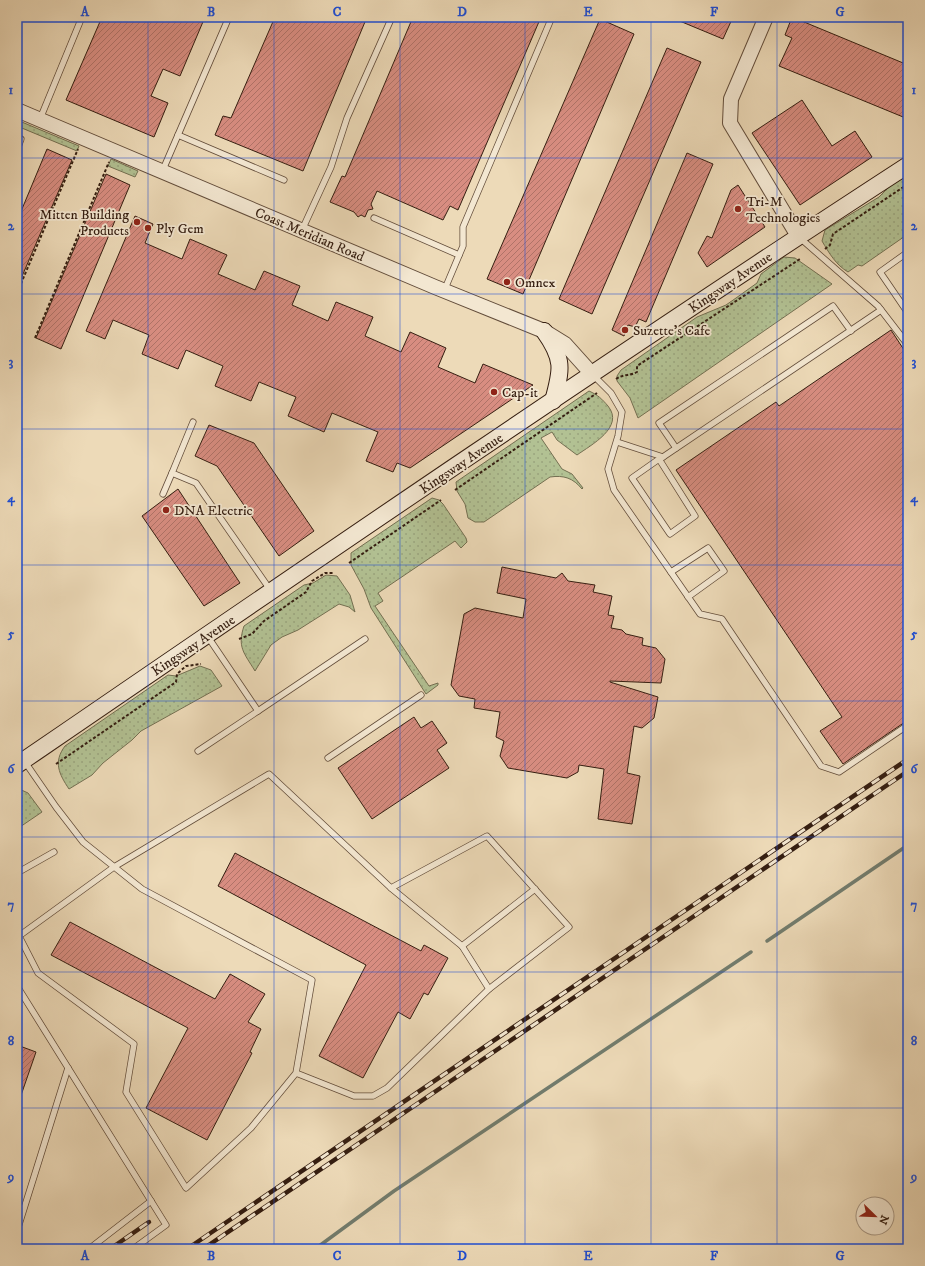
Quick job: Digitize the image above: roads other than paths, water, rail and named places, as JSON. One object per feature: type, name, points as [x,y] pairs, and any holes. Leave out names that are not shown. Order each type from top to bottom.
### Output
[{"type":"main road","name":"Kingsway Avenue","points":[[20,762],[592,374],[798,236],[908,165]]},
{"type":"main road","points":[[544,331],[557,350],[560,365],[553,401]]},
{"type":"street","points":[[766,17],[731,99],[730,123],[798,236]]},
{"type":"street","name":"Coast Meridian Road","points":[[17,110],[444,291],[544,331],[565,344],[592,374]]},
{"type":"lane","points":[[39,119],[82,17]]},
{"type":"lane","points":[[162,172],[229,17]]},
{"type":"lane","points":[[302,230],[331,167],[347,118],[392,17]]},
{"type":"lane","points":[[444,291],[463,246],[463,227],[552,17]]},
{"type":"lane","points":[[178,134],[284,180]]},
{"type":"lane","points":[[17,137],[21,139],[17,150]]},
{"type":"lane","points":[[374,218],[459,255]]},
{"type":"lane","points":[[798,236],[881,310],[908,345]]},
{"type":"lane","points":[[908,252],[880,272],[908,313]]},
{"type":"lane","points":[[676,448],[659,423],[834,306],[851,331]]},
{"type":"lane","points":[[617,442],[661,458],[695,516],[670,534],[632,478],[661,458],[851,331],[881,310]]},
{"type":"lane","points":[[592,374],[611,392],[622,412],[617,442],[608,469],[614,490],[700,614],[722,619],[821,766],[839,772],[908,725]]},
{"type":"lane","points":[[163,494],[193,422]]},
{"type":"lane","points":[[172,473],[196,482],[271,591]]},
{"type":"lane","points":[[671,572],[708,548],[724,571],[688,597]]},
{"type":"lane","points":[[207,635],[258,711]]},
{"type":"lane","points":[[198,751],[365,640]]},
{"type":"lane","points":[[328,758],[421,695]]},
{"type":"lane","points":[[20,762],[83,842],[114,867],[142,889],[312,980],[296,1073],[251,1128],[186,1188],[126,1092],[134,1044],[38,973],[18,934],[114,867],[269,774],[391,888],[462,946],[489,989]]},
{"type":"lane","points":[[296,1073],[354,1096],[373,1096],[387,1088],[489,989],[569,927],[487,836],[391,888]]},
{"type":"lane","points":[[17,873],[54,852]]},
{"type":"lane","points":[[462,946],[535,890]]},
{"type":"lane","points":[[17,986],[166,1225],[132,1249]]},
{"type":"lane","points":[[17,1231],[68,1068]]},
{"type":"lane","points":[[89,1249],[151,1201]]},
{"type":"waterway","points":[[767,941],[908,845]]},
{"type":"waterway","points":[[315,1249],[394,1191],[751,952]]},
{"type":"railway","points":[[187,1249],[908,759]]},
{"type":"railway","points":[[203,1249],[908,771]]},
{"type":"railway","points":[[110,1249],[149,1222]]},
{"type":"place","name":"Tri-M Technologies","points":[[738,209]]},
{"type":"place","name":"Mitten Building Products","points":[[137,222]]},
{"type":"place","name":"Ply Gem","points":[[148,228]]},
{"type":"place","name":"Omnex","points":[[507,282]]},
{"type":"place","name":"Suzette's Cafe","points":[[625,330]]},
{"type":"place","name":"Cap-it","points":[[494,392]]},
{"type":"place","name":"DNA Electric","points":[[166,510]]}]
